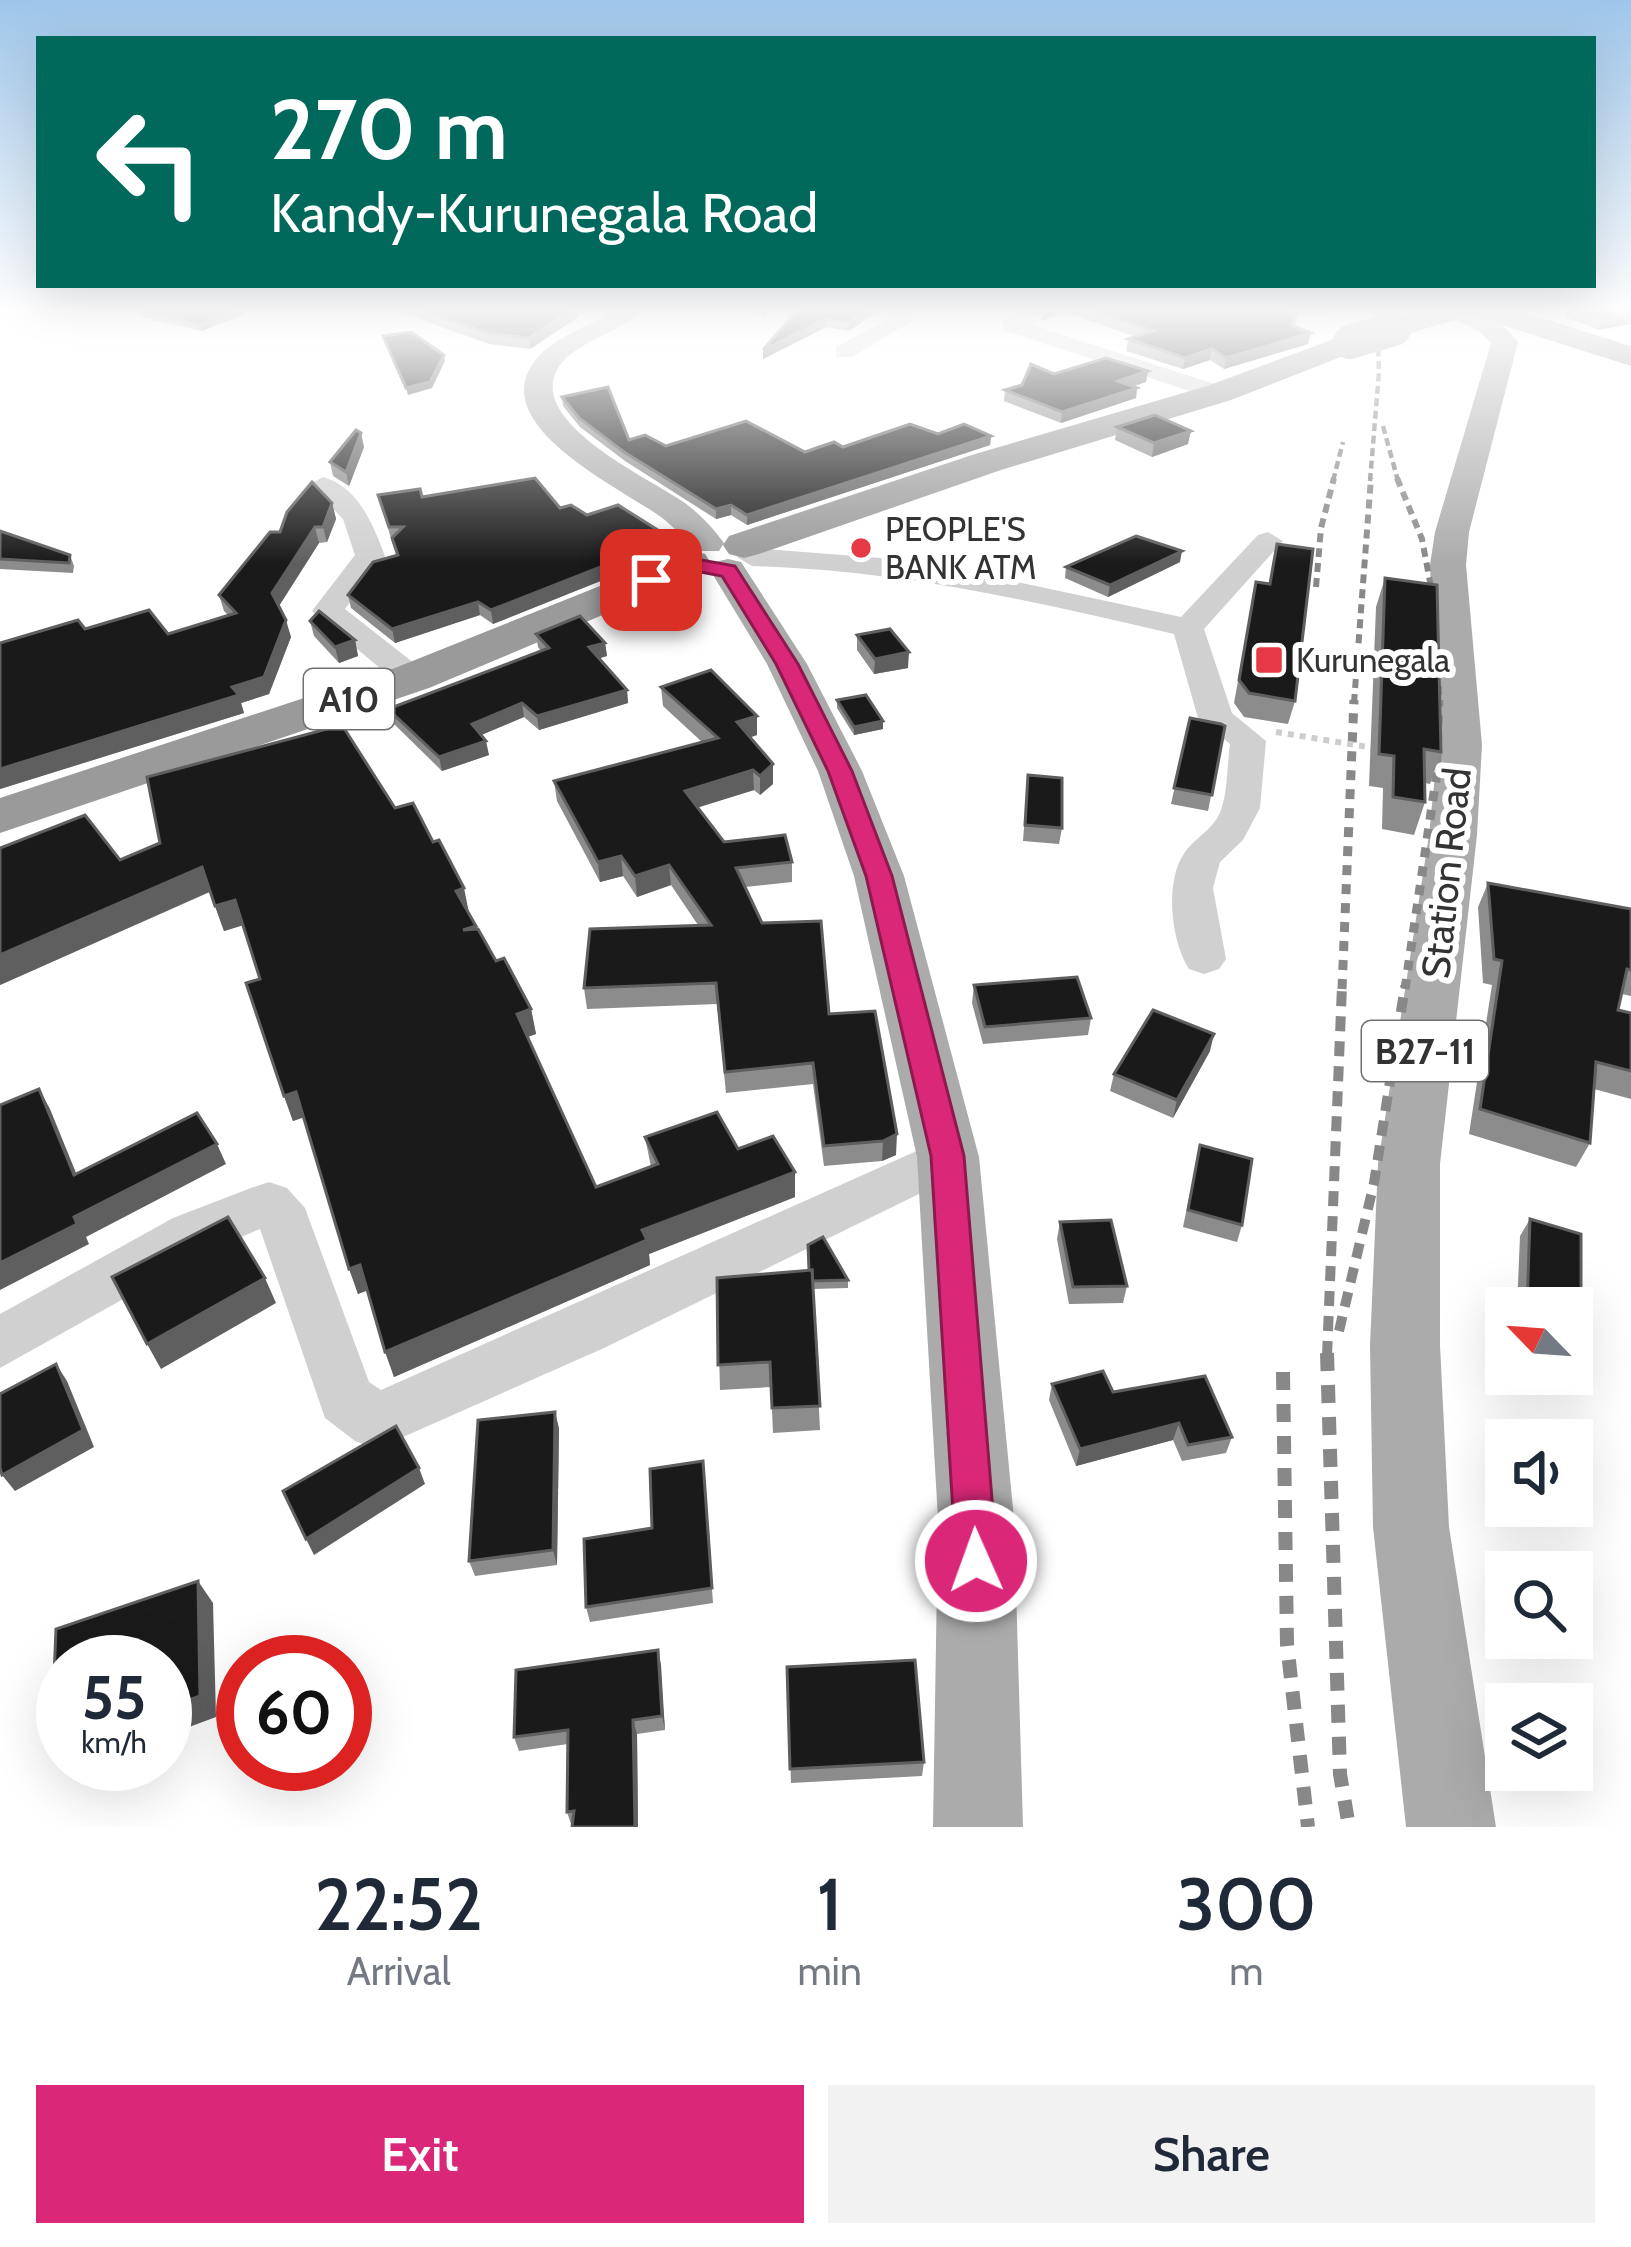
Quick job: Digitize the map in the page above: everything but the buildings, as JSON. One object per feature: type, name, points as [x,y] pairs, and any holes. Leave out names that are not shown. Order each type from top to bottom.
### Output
[{"type":"highway","name":"A10","points":[[0,816],[412,678],[724,556],[988,462],[1219,393]]},
{"type":"main road","points":[[538,392],[546,416],[567,440],[671,509],[724,556],[787,664],[840,771],[879,876],[948,1156],[976,1519],[978,1827]]},
{"type":"main road","name":"Station Road","points":[[1451,1827],[1440,1772],[1411,1527],[1405,1345],[1409,1164],[1454,835],[1460,745],[1448,566],[1452,532],[1491,392]]},
{"type":"street","points":[[323,485],[356,516],[370,556],[328,611],[412,678]]},
{"type":"street","points":[[1188,628],[1268,542]]},
{"type":"street","points":[[724,556],[849,559],[928,568],[1188,628]]},
{"type":"street","points":[[1188,628],[1216,718],[1248,741],[1241,808],[1229,832],[1201,858],[1192,888],[1204,959]]},
{"type":"street","points":[[0,1343],[192,1234],[268,1203],[286,1223],[346,1399],[376,1420],[584,1330],[948,1156]]},
{"type":"path","points":[[1276,732],[1374,748]]},
{"type":"railway","points":[[1370,481],[1377,392]]},
{"type":"railway","points":[[1383,426],[1398,479]]},
{"type":"railway","points":[[1333,481],[1343,442]]},
{"type":"railway","points":[[1316,587],[1321,528],[1334,478]]},
{"type":"railway","points":[[1354,703],[1371,478]]},
{"type":"railway","points":[[1398,479],[1422,539],[1436,614]]},
{"type":"railway","points":[[1439,686],[1439,700]]},
{"type":"railway","points":[[1342,989],[1354,700]]},
{"type":"railway","points":[[1405,989],[1436,779],[1439,700]]},
{"type":"railway","points":[[1327,1355],[1342,986]]},
{"type":"railway","points":[[1339,1331],[1374,1183],[1405,986]]},
{"type":"railway","points":[[1327,1355],[1340,1774],[1349,1827]]},
{"type":"railway","points":[[1283,1372],[1287,1644],[1308,1827]]},
{"type":"place","name":"PEOPLE'S BANK ATM","points":[[861,548]]},
{"type":"place","name":"Kurunegala","points":[[1269,660]]},
{"type":"route","points":[[651,580],[690,563],[706,570],[728,570],[787,664],[840,771],[879,876],[948,1156],[976,1561]]}]
